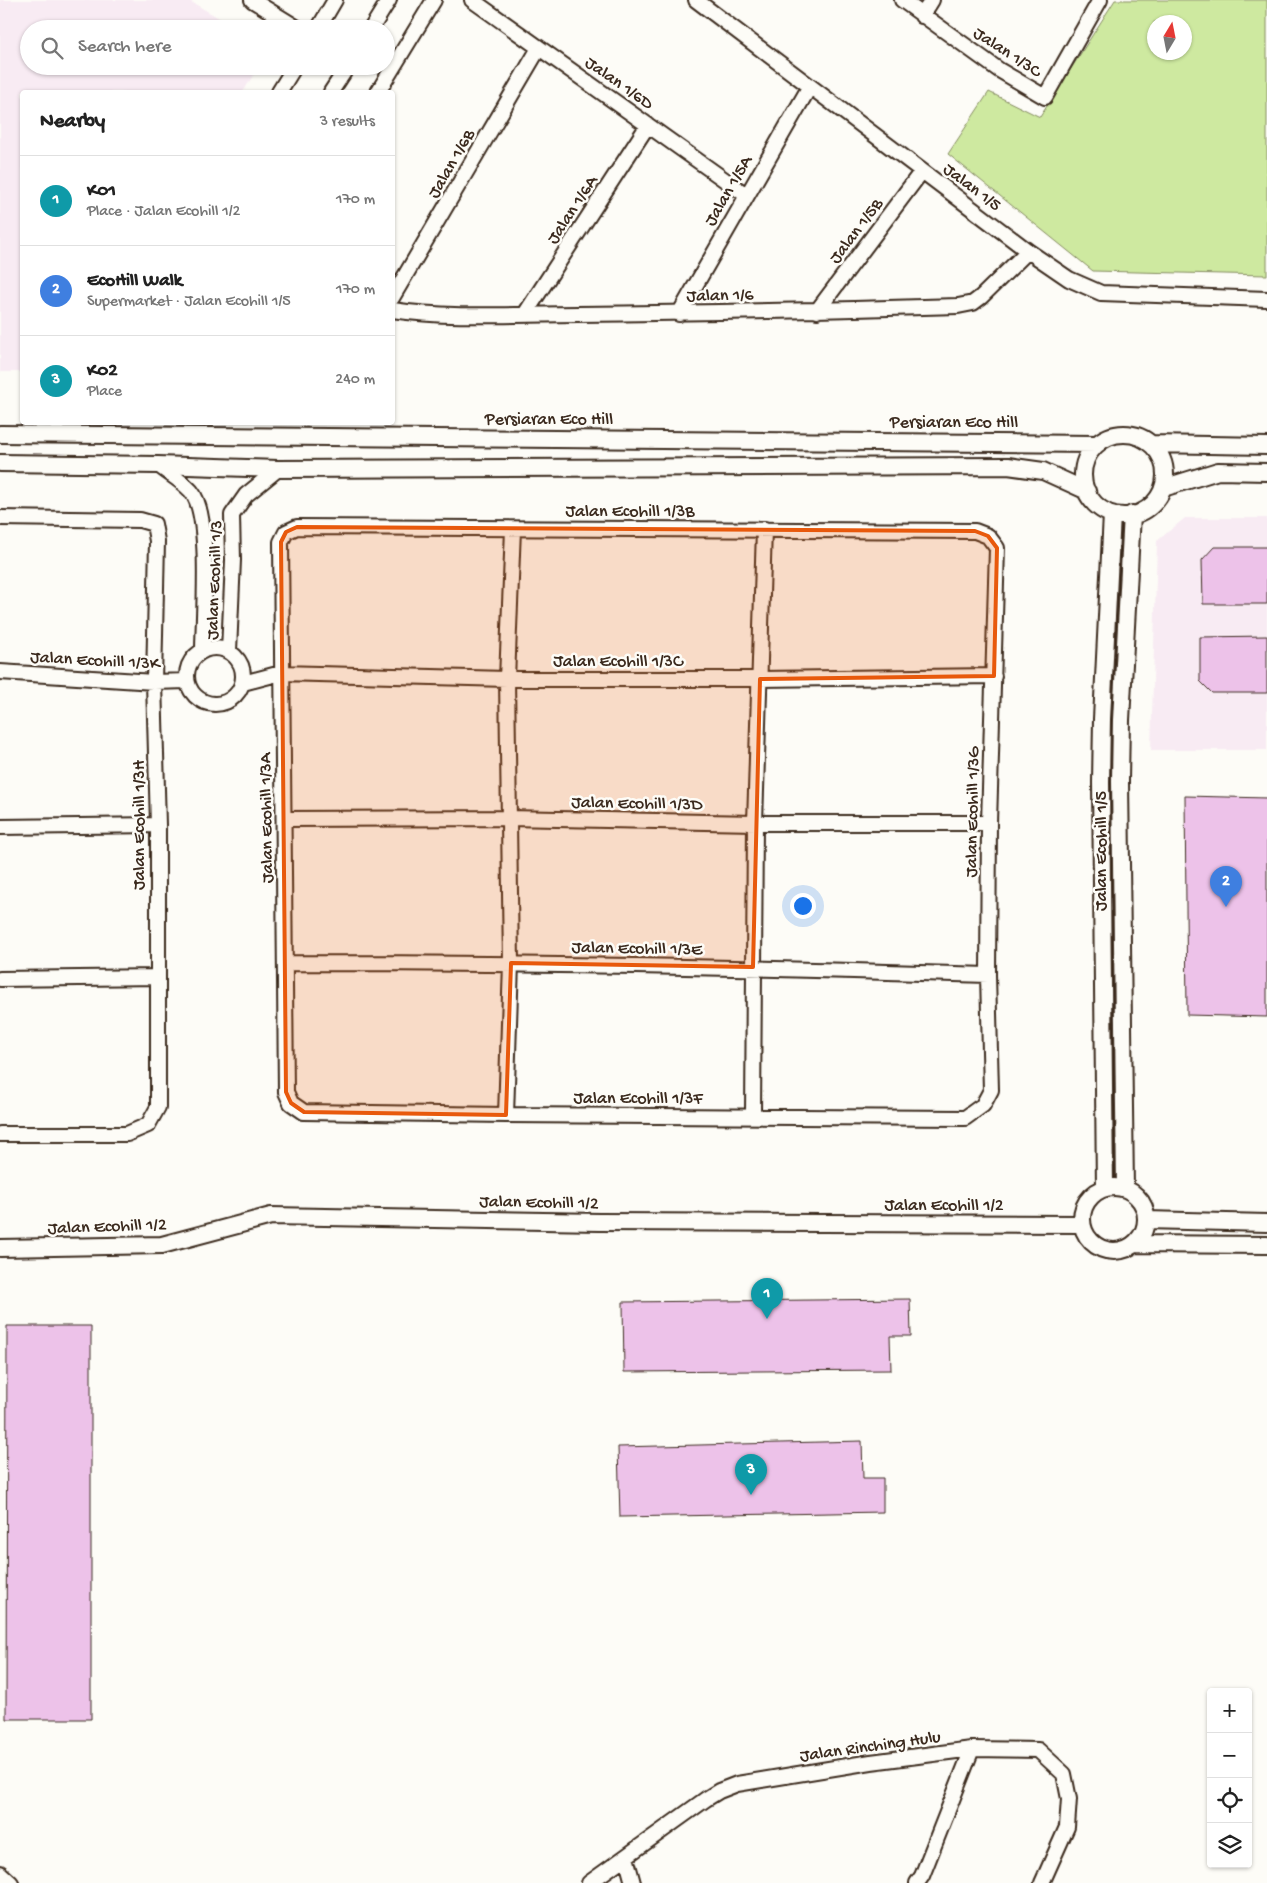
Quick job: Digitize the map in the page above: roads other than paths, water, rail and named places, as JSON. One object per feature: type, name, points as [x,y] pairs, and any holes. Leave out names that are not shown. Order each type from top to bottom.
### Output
[{"type":"street","points":[[252,0],[284,20]]},
{"type":"street","points":[[323,20],[335,0]]},
{"type":"street","points":[[377,20],[389,0]]},
{"type":"street","points":[[395,64],[434,0]]},
{"type":"street","name":"Jalan 1/6D","points":[[472,0],[746,195]]},
{"type":"street","name":"Jalan 1/5","points":[[696,0],[1028,251],[1069,279],[1101,293],[1267,299]]},
{"type":"street","name":"Jalan 1/3C","points":[[902,0],[999,70],[1045,97],[1100,0]]},
{"type":"street","points":[[922,16],[932,0]]},
{"type":"street","name":"Jalan 1/6B","points":[[395,293],[540,48]]},
{"type":"street","points":[[280,90],[289,75]]},
{"type":"street","points":[[332,90],[342,75]]},
{"type":"street","points":[[379,90],[388,75]]},
{"type":"street","name":"Jalan 1/5A","points":[[679,314],[810,86]]},
{"type":"street","name":"Jalan 1/6A","points":[[525,314],[648,125]]},
{"type":"street","name":"Jalan 1/5B","points":[[817,311],[922,171]]},
{"type":"street","name":"Jalan 1/6","points":[[395,310],[474,315],[679,314],[958,306],[972,303],[981,297],[1028,251]]},
{"type":"street","name":"Persiaran Eco Hill","points":[[0,434],[1097,444],[1118,434],[1130,434],[1151,444],[1267,446]]},
{"type":"street","points":[[1097,444],[1089,454],[1084,466],[1083,479],[1087,491],[1097,505],[1112,514],[1124,516],[1148,508],[1157,499],[1163,488],[1164,464],[1159,453],[1151,444]]},
{"type":"street","points":[[0,463],[278,469],[1008,466],[1042,471],[1087,491]]},
{"type":"street","name":"Jalan Ecohill 1/3","points":[[158,465],[192,492],[203,522],[205,560],[203,651]]},
{"type":"street","name":"Jalan Ecohill 1/3","points":[[229,651],[233,560],[232,515],[246,495],[278,469]]},
{"type":"street","points":[[1163,488],[1218,471],[1267,472]]},
{"type":"street","points":[[1105,1188],[1101,783],[1102,719],[1112,514]]},
{"type":"street","name":"Jalan Ecohill 1/5","points":[[1125,1188],[1120,781],[1121,720],[1132,514]]},
{"type":"street","name":"Jalan Ecohill 1/3H","points":[[0,518],[140,520],[154,524],[157,541],[154,682],[158,825],[158,1106],[148,1125],[127,1134],[0,1134]]},
{"type":"street","name":"Jalan Ecohill 1/3B","points":[[286,532],[297,527],[975,531]]},
{"type":"street","points":[[506,1115],[511,963],[507,679],[512,529]]},
{"type":"street","points":[[753,1116],[755,823],[764,529]]},
{"type":"street","name":"Jalan Ecohill 1/3G","points":[[975,531],[988,536],[997,548],[989,823],[988,974],[991,1090],[983,1105]]},
{"type":"street","name":"Jalan Ecohill 1/3A","points":[[286,532],[281,542],[281,673],[286,963],[286,1092],[291,1103]]},
{"type":"street","name":"Jalan Ecohill 1/3","points":[[187,681],[187,672],[195,656],[211,648],[220,648],[229,651],[236,657],[244,674],[243,683]]},
{"type":"street","name":"Jalan Ecohill 1/3K","points":[[0,672],[154,682],[187,681]]},
{"type":"street","name":"Jalan Ecohill 1/3C","points":[[243,683],[281,673],[507,679],[760,679],[994,676]]},
{"type":"street","points":[[187,681],[195,696],[202,701],[218,704],[227,702],[234,697],[240,691],[243,683]]},
{"type":"street","name":"Jalan Ecohill 1/3D","points":[[284,819],[508,818],[755,823],[989,823]]},
{"type":"street","points":[[0,826],[158,825]]},
{"type":"street","name":"Jalan Ecohill 1/3E","points":[[286,963],[511,963],[753,967],[988,974]]},
{"type":"street","points":[[0,979],[158,977]]},
{"type":"street","name":"Jalan Ecohill 1/3F","points":[[291,1103],[304,1112],[965,1118],[983,1105]]},
{"type":"street","points":[[1134,1244],[1144,1230],[1146,1220],[1145,1210],[1141,1201],[1134,1193],[1125,1188],[1114,1187],[1105,1188],[1089,1198],[1084,1206],[1082,1215],[1085,1234],[1100,1248],[1110,1251],[1121,1250],[1134,1244],[1267,1245]]},
{"type":"street","name":"Jalan Ecohill 1/2","points":[[0,1248],[162,1245],[271,1216],[608,1222],[1082,1224]]},
{"type":"street","points":[[1146,1220],[1267,1223]]},
{"type":"street","points":[[917,1883],[922,1876],[972,1750]]},
{"type":"street","name":"Jalan Rinching Hulu","points":[[589,1883],[712,1795],[737,1784],[871,1762],[972,1750],[1038,1750],[1064,1774],[1069,1799],[1067,1827],[1042,1883]]},
{"type":"street","points":[[626,1857],[633,1883]]},
{"type":"street","points":[[0,1872],[11,1883]]},
{"type":"place","name":"EcoHill Walk","points":[[1226,907]]},
{"type":"place","name":"K01","points":[[767,1319]]},
{"type":"place","name":"K02","points":[[751,1495]]}]
